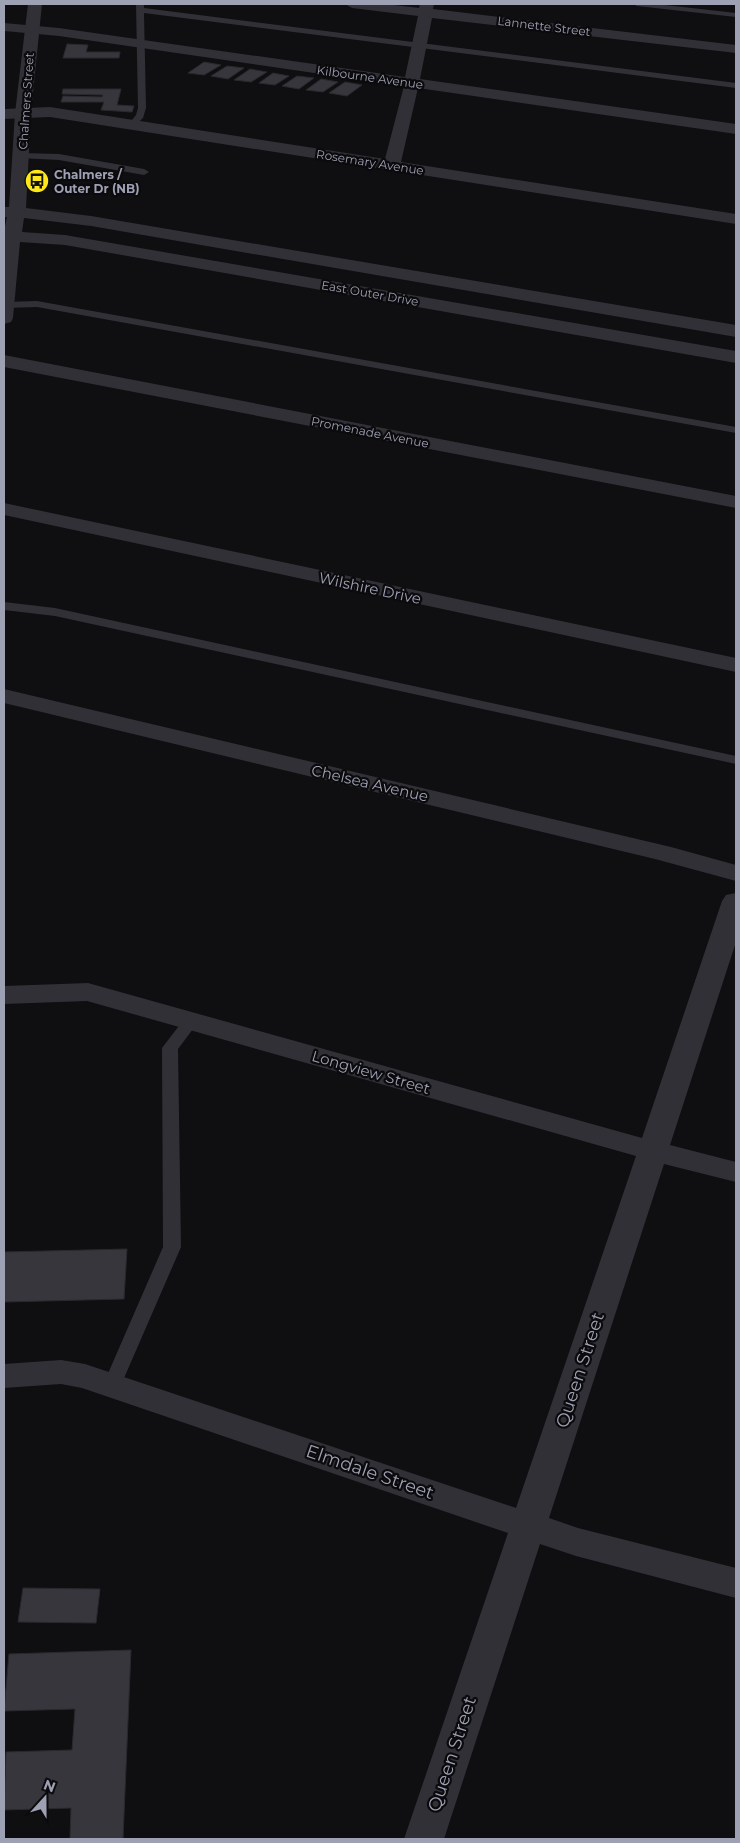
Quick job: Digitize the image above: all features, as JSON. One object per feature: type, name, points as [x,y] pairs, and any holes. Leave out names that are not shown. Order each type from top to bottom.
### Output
[{"type":"street","name":"Chalmers Street","points":[[4,312],[10,212],[22,156],[23,113],[34,4]]},
{"type":"street","name":"Lannette Street","points":[[352,4],[426,8],[736,48]]},
{"type":"street","points":[[392,166],[412,83],[426,8]]},
{"type":"street","name":"Kilbourne Avenue","points":[[4,27],[32,28],[140,43],[736,129]]},
{"type":"street","name":"Rosemary Avenue","points":[[4,114],[50,112],[736,219]]},
{"type":"street","name":"East Outer Drive","points":[[10,212],[91,221],[736,331]]},
{"type":"street","points":[[65,240],[91,221]]},
{"type":"street","name":"East Outer Drive","points":[[8,236],[65,240],[736,357]]},
{"type":"street","points":[[256,273],[280,254]]},
{"type":"street","name":"Promenade Avenue","points":[[4,361],[736,502]]},
{"type":"street","name":"Wilshire Drive","points":[[4,509],[736,665]]},
{"type":"street","name":"Chelsea Avenue","points":[[4,696],[652,850],[736,873]]},
{"type":"street","name":"Queen Street","points":[[424,1839],[736,901]]},
{"type":"street","name":"Longview Street","points":[[4,995],[88,992],[654,1151],[736,1172]]},
{"type":"street","name":"Elmdale Street","points":[[4,1376],[61,1372],[85,1376],[576,1542],[736,1583]]},
{"type":"lane","points":[[637,4],[736,15]]},
{"type":"lane","points":[[132,125],[140,116],[142,108],[140,7],[736,86]]},
{"type":"lane","points":[[22,156],[59,157],[144,172]]},
{"type":"lane","points":[[4,312],[38,304],[736,430]]},
{"type":"lane","points":[[4,606],[54,612],[736,760]]},
{"type":"lane","points":[[112,1385],[172,1247],[170,1048],[191,1021]]},
{"type":"building","points":[[67,44],[88,45],[86,52],[120,52],[119,58],[63,58]]},
{"type":"building","points":[[204,62],[221,65],[204,75],[188,73]]},
{"type":"building","points":[[227,66],[244,68],[228,79],[211,76]]},
{"type":"building","points":[[250,69],[267,72],[251,82],[234,80]]},
{"type":"building","points":[[273,73],[289,76],[275,85],[259,83]]},
{"type":"building","points":[[297,76],[314,78],[299,89],[282,86]]},
{"type":"building","points":[[321,79],[338,82],[323,92],[306,90]]},
{"type":"building","points":[[345,82],[362,85],[347,96],[329,93]]},
{"type":"building","points":[[63,89],[121,89],[117,105],[134,106],[132,112],[101,110],[104,102],[61,102],[63,96],[102,97],[103,95],[62,94]]},
{"type":"building","points":[[127,1249],[124,1299],[4,1302],[4,1252]]},
{"type":"building","points":[[23,1588],[100,1589],[96,1623],[18,1622]]},
{"type":"building","points":[[131,1650],[123,1839],[70,1839],[71,1808],[4,1810],[6,1752],[72,1750],[75,1709],[4,1711],[9,1654]]},
{"type":"place","name":"Chalmers / Outer Dr (NB)","points":[[37,181]]}]
